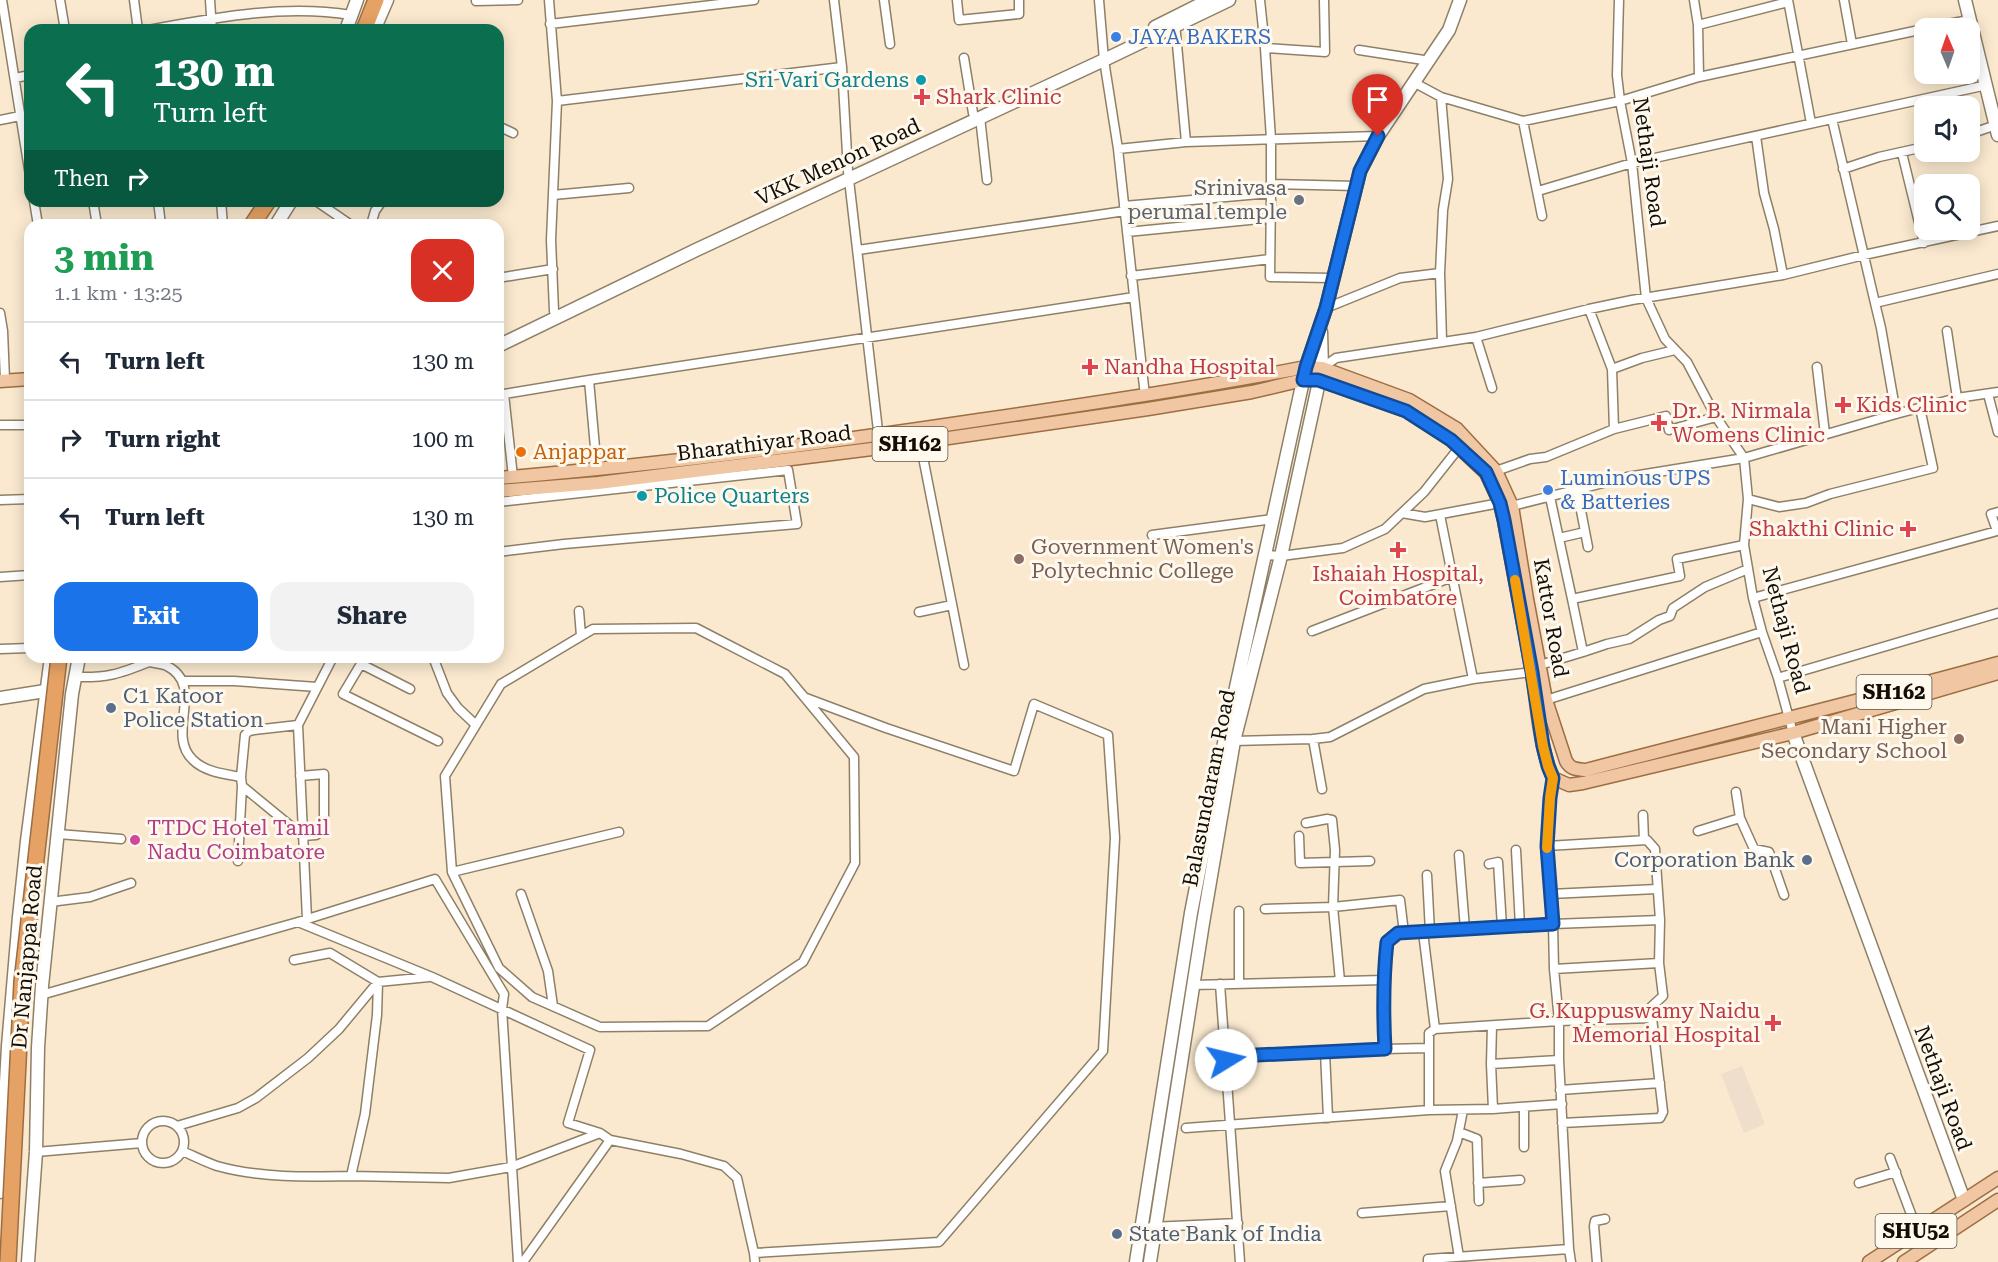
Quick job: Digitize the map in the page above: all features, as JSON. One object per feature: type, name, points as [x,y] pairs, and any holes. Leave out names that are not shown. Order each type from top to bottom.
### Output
[{"type":"highway","points":[[353,22],[365,0]]},
{"type":"highway","points":[[366,24],[376,0]]},
{"type":"highway","points":[[8,1262],[22,982],[58,663]]},
{"type":"highway","points":[[17,1262],[33,963],[66,663]]},
{"type":"main road","points":[[353,22],[357,0]]},
{"type":"main road","points":[[377,24],[387,0]]},
{"type":"main road","name":"VKK Menon Road","points":[[1175,22],[1209,0]]},
{"type":"main road","name":"VKK Menon Road","points":[[504,335],[1175,22],[1229,0]]},
{"type":"main road","points":[[1321,325],[1360,171],[1378,136],[1449,30],[1460,0]]},
{"type":"main road","points":[[1965,0],[1969,18]]},
{"type":"main road","points":[[1980,60],[1997,130]]},
{"type":"main road","name":"VKK Menon Road","points":[[504,343],[849,175]]},
{"type":"main road","name":"Balasundaram Road","points":[[1136,1262],[1191,913],[1226,733],[1304,373],[1321,325]]},
{"type":"main road","name":"Balasundaram Road","points":[[1150,1262],[1234,741],[1281,556],[1320,374],[1321,325]]},
{"type":"main road","name":"Bharathiyar Road","points":[[504,478],[879,441],[920,442],[1252,392],[1304,373]]},
{"type":"main road","name":"Bharathiyar Road","points":[[504,491],[598,483],[879,441],[1144,396],[1304,373],[1320,374]]},
{"type":"main road","name":"Kattor Road","points":[[1320,374],[1406,411],[1451,440],[1463,443],[1496,471],[1506,505],[1536,668],[1543,746],[1553,778]]},
{"type":"main road","points":[[3,380],[24,379]]},
{"type":"main road","name":"Kattor Road","points":[[1463,443],[1486,472],[1506,505]]},
{"type":"main road","name":"Dr Nanjappa Road","points":[[0,1192],[8,1046],[19,917],[50,663]]},
{"type":"main road","name":"Dr Nanjappa Road","points":[[28,1262],[36,1152],[41,995],[78,663]]},
{"type":"main road","name":"SH162","points":[[1789,717],[1844,705],[1998,663]]},
{"type":"main road","name":"Kattor Road","points":[[1536,668],[1566,761],[1574,769],[1586,770],[1789,717]]},
{"type":"main road","name":"SH162","points":[[1553,778],[1569,785],[1583,783],[1793,732],[1998,674]]},
{"type":"main road","points":[[0,698],[45,691],[75,676]]},
{"type":"main road","name":"Nethaji Road","points":[[1793,732],[1964,1200]]},
{"type":"main road","name":"SHU52","points":[[1869,1262],[1998,1178]]},
{"type":"main road","name":"SHU52","points":[[1904,1262],[1998,1200]]},
{"type":"street","points":[[2,0],[24,140]]},
{"type":"street","points":[[60,0],[64,24]]},
{"type":"street","points":[[134,0],[137,24]]},
{"type":"street","points":[[210,0],[212,24]]},
{"type":"street","points":[[476,2],[518,0]]},
{"type":"street","points":[[549,0],[557,101],[551,240],[554,311]]},
{"type":"street","points":[[550,24],[754,0]]},
{"type":"street","points":[[834,0],[842,67],[849,175],[879,441]]},
{"type":"street","points":[[884,0],[890,44]]},
{"type":"street","points":[[957,0],[959,21],[1019,14],[1019,0]]},
{"type":"street","points":[[1099,0],[1104,56],[1118,149],[1144,396]]},
{"type":"street","points":[[1260,0],[1271,139],[1270,277],[1332,278]]},
{"type":"street","points":[[1265,48],[1325,52],[1324,0]]},
{"type":"street","name":"Nethaji Road","points":[[1619,0],[1617,75],[1632,163],[1646,298],[1665,339],[1688,362],[1716,417],[1744,458],[1748,499],[1744,545],[1753,598],[1793,732]]},
{"type":"street","points":[[1694,0],[1698,25],[1699,77]]},
{"type":"street","points":[[1844,0],[1852,44]]},
{"type":"street","points":[[1698,25],[1788,1],[1811,123]]},
{"type":"street","points":[[179,24],[211,18],[327,11],[353,22]]},
{"type":"street","points":[[1175,22],[1186,142]]},
{"type":"street","points":[[1415,82],[1441,97],[1523,121],[1620,101],[1699,77],[1914,31]]},
{"type":"street","points":[[1359,50],[1430,61]]},
{"type":"street","points":[[964,58],[977,115],[987,180]]},
{"type":"street","points":[[557,101],[842,67]]},
{"type":"street","points":[[15,78],[24,76]]},
{"type":"street","points":[[1538,191],[1632,163],[1987,85]]},
{"type":"street","points":[[1441,97],[1448,179],[1443,210],[1440,273],[1442,341]]},
{"type":"street","points":[[0,120],[20,116]]},
{"type":"street","points":[[1832,118],[1875,303],[1896,414]]},
{"type":"street","points":[[1523,121],[1542,216]]},
{"type":"street","points":[[504,129],[513,133]]},
{"type":"street","points":[[1980,133],[1997,130]]},
{"type":"street","points":[[1118,149],[1186,142],[1378,136]]},
{"type":"street","points":[[1756,136],[1764,193],[1783,275]]},
{"type":"street","points":[[1843,169],[1879,157],[1914,150]]},
{"type":"street","points":[[1902,153],[1924,243]]},
{"type":"street","points":[[858,250],[1124,208],[1271,189],[1357,186]]},
{"type":"street","points":[[553,195],[629,188]]},
{"type":"street","points":[[325,207],[342,219]]},
{"type":"street","points":[[1127,232],[1270,218]]},
{"type":"street","points":[[1320,374],[1336,358],[1476,337],[1589,309],[1783,275],[1998,226]]},
{"type":"street","points":[[1131,276],[1270,259]]},
{"type":"street","points":[[504,277],[553,269]]},
{"type":"street","points":[[1326,308],[1400,279],[1440,273]]},
{"type":"street","points":[[1875,303],[1998,274]]},
{"type":"street","points":[[513,477],[504,394],[1134,297]]},
{"type":"street","points":[[1589,309],[1612,369],[1614,429]]},
{"type":"street","points":[[0,313],[3,331],[3,380]]},
{"type":"street","points":[[1947,332],[1957,398]]},
{"type":"street","points":[[1476,337],[1492,388]]},
{"type":"street","points":[[1612,369],[1642,358],[1675,350]]},
{"type":"street","points":[[1817,367],[1826,434]]},
{"type":"street","points":[[589,380],[597,470]]},
{"type":"street","points":[[1402,513],[1425,517],[1506,505],[1627,477],[1744,458],[1957,398],[1998,392]]},
{"type":"street","points":[[1988,394],[1998,432]]},
{"type":"street","points":[[1748,499],[1779,507],[1806,503],[1830,494],[1933,468],[1920,408]]},
{"type":"street","points":[[1496,471],[1530,459],[1546,458],[1614,429],[1666,416],[1670,430],[1716,417]]},
{"type":"street","points":[[0,425],[24,425]]},
{"type":"street","points":[[920,442],[964,665]]},
{"type":"street","points":[[1265,555],[1281,556],[1343,548],[1385,529],[1424,492],[1463,443]]},
{"type":"street","points":[[504,501],[788,470],[797,524],[504,551]]},
{"type":"street","points":[[1577,490],[1588,547]]},
{"type":"street","points":[[1550,496],[1582,652]]},
{"type":"street","points":[[0,500],[24,499]]},
{"type":"street","points":[[1753,598],[1997,531],[1991,514],[1998,512]]},
{"type":"street","points":[[1440,515],[1473,679]]},
{"type":"street","points":[[1152,535],[1273,519]]},
{"type":"street","points":[[1559,538],[1585,532]]},
{"type":"street","points":[[1572,599],[1680,576],[1677,559],[1744,545]]},
{"type":"street","points":[[1234,741],[1330,737],[1424,689],[1536,668],[1629,639],[1659,620],[1670,616],[1673,608],[1705,587],[1748,569]]},
{"type":"street","points":[[0,577],[24,575]]},
{"type":"street","points":[[1312,631],[1452,577]]},
{"type":"street","points":[[919,612],[952,605]]},
{"type":"street","points":[[579,611],[581,636]]},
{"type":"street","points":[[1778,678],[1998,613]]},
{"type":"street","points":[[696,628],[785,674],[854,757],[855,863],[803,962],[708,1026],[600,1027],[532,997],[499,969],[452,872],[445,776],[501,684],[581,636],[593,629],[696,628]]},
{"type":"street","points":[[1546,700],[1762,632]]},
{"type":"street","points":[[0,649],[24,648]]},
{"type":"street","points":[[75,676],[116,675],[141,663]]},
{"type":"street","points":[[159,663],[167,666],[183,681],[186,697],[182,726],[184,743],[194,762],[242,781],[303,836],[316,835],[324,829],[324,774],[300,776]]},
{"type":"street","points":[[302,921],[303,836],[298,725],[330,663]]},
{"type":"street","points":[[362,663],[343,694],[438,741]]},
{"type":"street","points":[[366,663],[410,689]]},
{"type":"street","points":[[435,663],[447,693],[458,708],[476,725]]},
{"type":"street","points":[[183,681],[234,681],[317,687]]},
{"type":"street","points":[[302,921],[432,977],[590,1050],[568,1123],[600,1133],[610,1140],[681,1154],[724,1166],[737,1178],[754,1257],[939,1242],[1103,1051],[1115,838],[1108,735],[1034,704],[1014,771],[886,728],[804,697]]},
{"type":"street","points":[[238,861],[245,735],[249,731],[298,725]]},
{"type":"street","points":[[1313,739],[1322,789]]},
{"type":"street","points":[[1553,778],[1547,846],[1559,1021],[1560,1090],[1571,1262]]},
{"type":"street","points":[[1736,792],[1740,818],[1754,849],[1769,852],[1784,895]]},
{"type":"street","points":[[1643,815],[1644,840]]},
{"type":"street","points":[[1698,831],[1740,818]]},
{"type":"street","points":[[1306,823],[1332,820],[1335,862],[1333,907],[1340,981]]},
{"type":"street","points":[[452,872],[619,832]]},
{"type":"street","points":[[58,834],[121,839]]},
{"type":"street","points":[[1299,836],[1300,863],[1370,861]]},
{"type":"street","points":[[1547,846],[1647,840],[1655,849],[1660,920],[1659,963],[1663,996],[1651,1007],[1663,1112],[1660,1118],[1562,1123]]},
{"type":"street","points":[[1516,850],[1520,926]]},
{"type":"street","points":[[1459,855],[1465,930]]},
{"type":"street","points":[[1489,864],[1498,862],[1503,927]]},
{"type":"street","points":[[1427,875],[1427,932],[1435,1029]]},
{"type":"street","points":[[41,995],[302,921],[435,879],[504,994],[502,1009],[518,1262]]},
{"type":"street","points":[[50,902],[90,897],[131,883]]},
{"type":"street","points":[[1550,894],[1657,889]]},
{"type":"street","points":[[521,894],[548,971],[553,1006]]},
{"type":"street","points":[[1264,909],[1333,907],[1400,900],[1404,933]]},
{"type":"street","points":[[1239,911],[1239,984]]},
{"type":"street","points":[[1385,1049],[1383,980],[1387,942],[1398,933],[1660,920]]},
{"type":"street","points":[[294,960],[330,953],[378,981],[432,977]]},
{"type":"street","points":[[1554,969],[1659,963]]},
{"type":"street","points":[[1193,985],[1383,980]]},
{"type":"street","points":[[177,1126],[238,1108],[256,1098],[308,1058],[339,1029],[378,981]]},
{"type":"street","points":[[351,1176],[365,1114],[378,981]]},
{"type":"street","points":[[1220,984],[1240,1262]]},
{"type":"street","points":[[1429,1110],[1429,1033],[1435,1029],[1652,1018]]},
{"type":"street","points":[[1492,1026],[1493,1109]]},
{"type":"street","points":[[1226,1060],[1236,1056],[1428,1048]]},
{"type":"street","points":[[1325,1052],[1328,1118]]},
{"type":"street","points":[[1491,1064],[1559,1060]]},
{"type":"street","points":[[1560,1090],[1660,1083]]},
{"type":"street","points":[[1186,1128],[1429,1110],[1493,1109],[1562,1104]]},
{"type":"street","points":[[1524,1107],[1524,1148]]},
{"type":"street","points":[[1459,1257],[1445,1171],[1457,1141],[1463,1110]]},
{"type":"street","points":[[157,1122],[171,1122],[177,1126],[184,1138],[183,1151],[173,1161],[159,1163],[147,1156],[142,1143],[146,1130],[157,1122]]},
{"type":"street","points":[[1459,1132],[1477,1138],[1479,1201]]},
{"type":"street","points":[[183,1151],[216,1165],[258,1174],[301,1177],[449,1178],[511,1167],[600,1133]]},
{"type":"street","points":[[523,1262],[610,1140]]},
{"type":"street","points":[[36,1152],[142,1143]]},
{"type":"street","points":[[1890,1158],[1917,1230]]},
{"type":"street","points":[[1859,1183],[1896,1172]]},
{"type":"street","points":[[1479,1183],[1520,1180]]},
{"type":"street","points":[[1362,1213],[1451,1206]]},
{"type":"street","points":[[1597,1262],[1595,1221],[1605,1219]]},
{"type":"street","points":[[1141,1225],[1155,1228],[1238,1223]]},
{"type":"street","points":[[1428,1262],[1428,1259],[1569,1249]]},
{"type":"shaded area","points":[[1742,1066],[1765,1124],[1744,1133],[1721,1074]]},
{"type":"slow traffic","points":[[1515,580],[1543,746],[1553,778],[1547,848]]},
{"type":"place","name":"JAYA BAKERS","points":[[1116,37]]},
{"type":"place","name":"Sri Vari Gardens","points":[[921,80]]},
{"type":"place","name":"Shark Clinic","points":[[922,97]]},
{"type":"place","name":"Srinivasa perumal temple","points":[[1299,200]]},
{"type":"place","name":"Nandha Hospital","points":[[1090,367]]},
{"type":"place","name":"Kids Clinic","points":[[1843,405]]},
{"type":"place","name":"Dr. B. Nirmala Womens Clinic","points":[[1659,423]]},
{"type":"place","name":"Anjappar","points":[[521,452]]},
{"type":"place","name":"Luminous UPS & Batteries","points":[[1548,490]]},
{"type":"place","name":"Police Quarters","points":[[642,496]]},
{"type":"place","name":"Shakthi Clinic","points":[[1908,529]]},
{"type":"place","name":"Ishaiah Hospital, Coimbatore","points":[[1398,550]]},
{"type":"place","name":"Government Women's Polytechnic College","points":[[1019,559]]},
{"type":"place","name":"C1 Katoor Police Station","points":[[111,708]]},
{"type":"place","name":"Mani Higher Secondary School","points":[[1959,739]]},
{"type":"place","name":"TTDC Hotel Tamil Nadu Coimbatore","points":[[135,840]]},
{"type":"place","name":"Corporation Bank","points":[[1807,860]]},
{"type":"place","name":"G. Kuppuswamy Naidu Memorial Hospital","points":[[1773,1023]]},
{"type":"place","name":"State Bank of India","points":[[1117,1234]]},
{"type":"route","points":[[1226,1060],[1236,1056],[1385,1049],[1383,980],[1387,942],[1398,933],[1553,924],[1547,846],[1553,778],[1543,746],[1504,520],[1500,503],[1486,472],[1451,440],[1406,411],[1318,380],[1303,380],[1326,308],[1360,171],[1378,136]]}]
